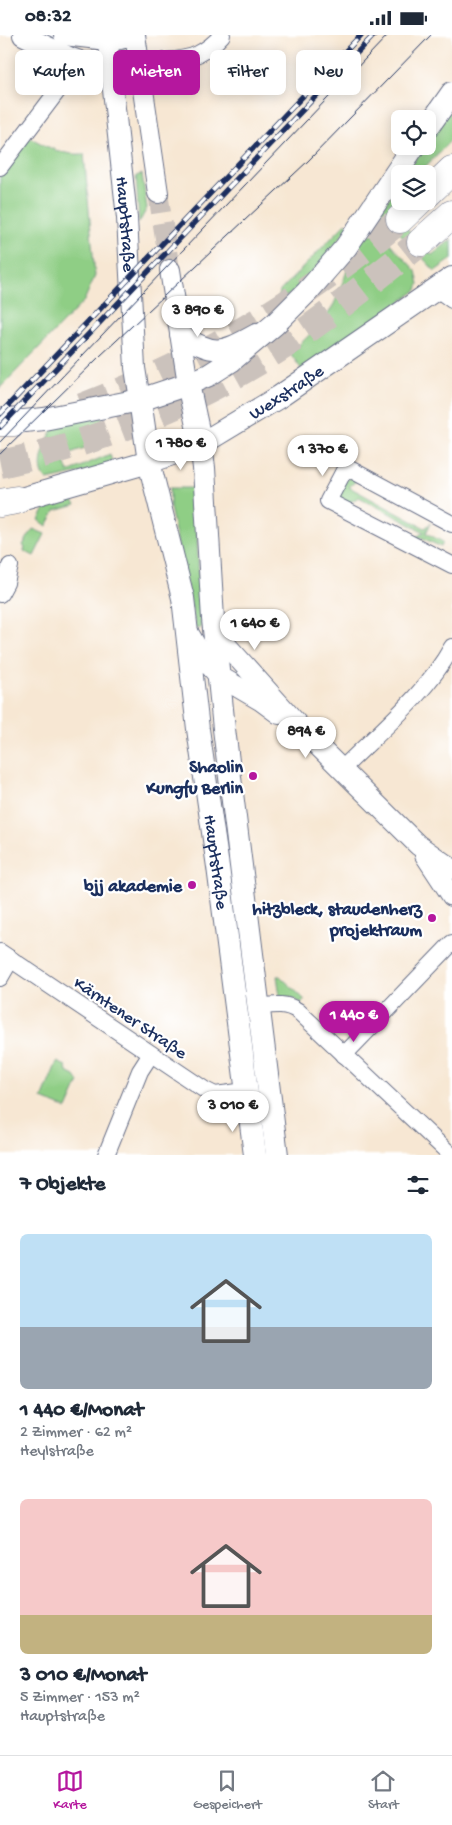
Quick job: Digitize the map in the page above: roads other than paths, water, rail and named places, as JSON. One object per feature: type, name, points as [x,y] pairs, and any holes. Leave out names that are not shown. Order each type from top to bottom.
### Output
[{"type":"highway","points":[[436,185],[452,169]]},
{"type":"highway","points":[[421,242],[452,214]]},
{"type":"main road","points":[[436,116],[452,93]]},
{"type":"main road","points":[[7,422],[44,419],[140,400],[188,384],[209,375],[231,361],[275,324],[346,247],[408,155]]},
{"type":"main road","name":"Wexstraße","points":[[9,502],[149,462],[201,444],[279,397],[447,289]]},
{"type":"main road","name":"Hauptstraße","points":[[188,384],[201,444],[214,624],[224,729],[277,1155]]},
{"type":"main road","name":"Hauptstraße","points":[[140,400],[149,462],[183,598],[255,1155]]},
{"type":"street","points":[[23,35],[54,50]]},
{"type":"street","points":[[64,35],[107,38],[135,37]]},
{"type":"street","points":[[200,53],[212,46],[222,35]]},
{"type":"street","name":"Hauptstraße","points":[[135,37],[136,50]]},
{"type":"street","name":"Hauptstraße","points":[[107,38],[127,218],[135,369],[140,400]]},
{"type":"street","points":[[103,63],[110,63]]},
{"type":"street","points":[[0,167],[54,95]]},
{"type":"street","name":"Hauptstraße","points":[[143,95],[158,193]]},
{"type":"street","name":"Hauptstraße","points":[[170,270],[188,384]]},
{"type":"street","points":[[180,335],[205,348],[220,350],[237,345],[275,324]]},
{"type":"street","points":[[452,524],[346,467],[328,501],[452,565]]},
{"type":"street","points":[[0,594],[10,566]]},
{"type":"street","points":[[214,624],[228,647],[308,736],[418,845],[452,869]]},
{"type":"street","points":[[188,632],[196,648],[219,677],[260,700],[308,736]]},
{"type":"street","points":[[342,769],[423,688],[452,647]]},
{"type":"street","points":[[418,845],[452,896]]},
{"type":"street","points":[[344,1055],[452,943]]},
{"type":"street","points":[[0,978],[6,955]]},
{"type":"street","name":"Kärntener Straße","points":[[6,955],[211,1094],[220,1095],[246,1091]]},
{"type":"street","points":[[258,1007],[282,1004],[291,1006],[298,1011],[450,1155]]},
{"type":"street","points":[[106,1155],[140,1071],[150,1054]]},
{"type":"tunnel","points":[[158,193],[170,270]]},
{"type":"tunnel","points":[[82,407],[168,370],[249,327],[326,277],[400,219]]},
{"type":"tunnel","points":[[0,464],[41,454],[121,428],[199,394],[272,353],[307,330],[421,242]]},
{"type":"tram line","points":[[0,442],[388,35]]},
{"type":"tram line","points":[[0,454],[100,356],[308,161],[431,35]]},
{"type":"railway","points":[[0,414],[361,35]]},
{"type":"railway","points":[[0,427],[374,35]]},
{"type":"place","name":"Shaolin Kungfu Berlin","points":[[253,776]]},
{"type":"place","name":"bjj akademie","points":[[192,885]]},
{"type":"place","name":"hitzbleck, staudenherz projektraum","points":[[432,918]]}]
